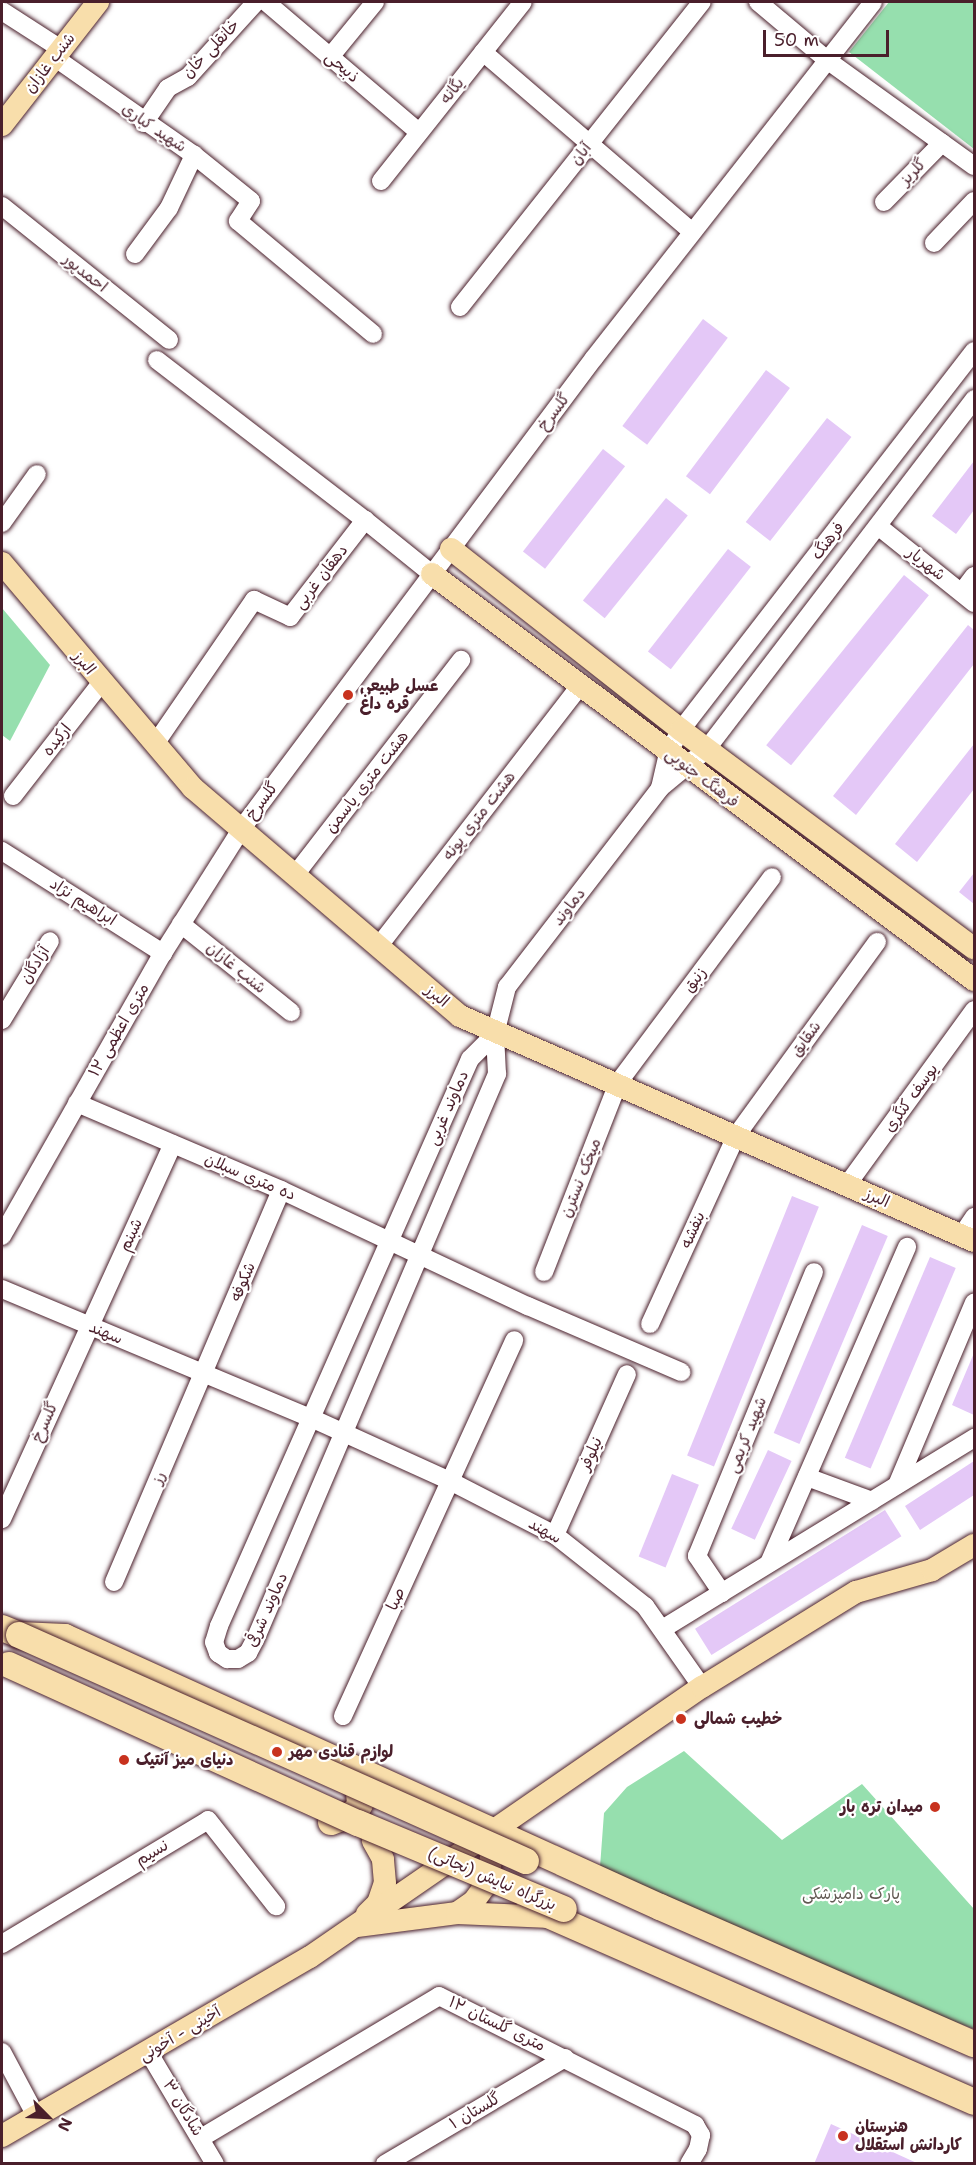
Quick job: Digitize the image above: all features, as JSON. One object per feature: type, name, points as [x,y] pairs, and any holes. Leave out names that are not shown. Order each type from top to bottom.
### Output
[{"type":"highway","points":[[10,1631],[65,1637],[493,1832],[975,2044]]},
{"type":"highway","name":"بزرگراه نیایش (نجاتی)","points":[[10,1631],[975,2062]]},
{"type":"highway","points":[[5,1664],[44,1693],[373,1841],[484,1887],[975,2102]]},
{"type":"highway","name":"بزرگراه نیایش (نجاتی)","points":[[5,1664],[358,1823],[975,2091]]},
{"type":"highway","points":[[331,1822],[355,1813],[360,1804],[358,1782],[348,1766]]},
{"type":"main road","name":"شنب غازان","points":[[2,125],[98,2]]},
{"type":"main road","points":[[451,549],[706,750],[975,948]]},
{"type":"main road","name":"البرز","points":[[2,556],[18,580]]},
{"type":"main road","name":"البرز","points":[[2,563],[101,683],[193,788],[460,1016],[495,1034],[618,1083],[847,1185],[970,1231]]},
{"type":"main road","name":"فرهنگ جنوبی","points":[[432,574],[688,769],[975,980]]},
{"type":"main road","points":[[356,1926],[702,1687],[856,1592],[932,1570],[975,1545]]},
{"type":"main road","points":[[457,1913],[474,1901],[484,1887],[490,1868],[493,1832]]},
{"type":"main road","points":[[356,1926],[378,1903],[385,1883],[383,1860],[373,1841]]},
{"type":"main road","points":[[356,1926],[457,1913],[553,1917]]},
{"type":"main road","name":"آخینی - آخونی","points":[[2,2136],[149,2053],[356,1926]]},
{"type":"street","name":"خانقلی خان","points":[[144,123],[168,88],[188,77],[256,2]]},
{"type":"street","name":"ذبیحی","points":[[266,2],[419,132]]},
{"type":"street","points":[[330,57],[375,2]]},
{"type":"street","name":"یگانه","points":[[381,181],[523,2]]},
{"type":"street","name":"آبان","points":[[460,308],[702,2]]},
{"type":"street","name":"گلسرخ","points":[[242,828],[692,232],[873,2]]},
{"type":"street","points":[[770,5],[827,60],[975,166]]},
{"type":"street","name":"شهید کباری","points":[[2,11],[144,123],[194,155],[252,201],[238,221],[373,334]]},
{"type":"street","points":[[483,52],[692,232]]},
{"type":"street","name":"گلریز","points":[[884,202],[942,143]]},
{"type":"street","points":[[135,254],[169,208],[194,155]]},
{"type":"street","points":[[934,243],[975,201]]},
{"type":"street","name":"احمدپور","points":[[2,206],[169,340]]},
{"type":"street","name":"فرهنگ","points":[[660,788],[668,752],[681,730],[975,351]]},
{"type":"street","points":[[157,360],[432,574]]},
{"type":"street","name":"فرهنگ","points":[[660,788],[688,769],[706,750],[975,399]]},
{"type":"street","points":[[910,435],[934,453]]},
{"type":"street","points":[[2,523],[37,474]]},
{"type":"street","name":"دهقان غربی","points":[[154,744],[254,600],[290,617],[365,520]]},
{"type":"street","name":"شهریار","points":[[878,526],[968,597]]},
{"type":"street","points":[[968,597],[975,576]]},
{"type":"street","name":"هشت متری یاسمن","points":[[295,875],[461,660]]},
{"type":"street","name":"ارکیده","points":[[13,796],[101,683]]},
{"type":"street","name":"هشت متری پونه","points":[[378,947],[580,686]]},
{"type":"street","name":"دماوند","points":[[495,1034],[507,987],[660,788]]},
{"type":"street","name":"۱۲ متری اعظمی","points":[[2,1236],[163,953],[242,828]]},
{"type":"street","name":"ابراهیم نژاد","points":[[2,851],[163,953]]},
{"type":"street","name":"زنبق","points":[[618,1083],[772,877]]},
{"type":"street","name":"شنب غازان","points":[[181,924],[291,1012]]},
{"type":"street","name":"آزادگان","points":[[2,1020],[50,941]]},
{"type":"street","name":"شقایق","points":[[736,1136],[877,942]]},
{"type":"street","name":"یوسف کنگری","points":[[847,1185],[975,1010]]},
{"type":"street","name":"دماوند غربی","points":[[311,1418],[470,1059],[495,1034]]},
{"type":"street","name":"دماوند غربی","points":[[344,1433],[497,1074],[495,1034]]},
{"type":"street","name":"میخک نسترن","points":[[544,1272],[618,1083]]},
{"type":"street","name":"ده متری سبلان","points":[[77,1103],[281,1190],[421,1256],[681,1372]]},
{"type":"street","name":"بنفشه","points":[[650,1324],[736,1136]]},
{"type":"street","name":"شبنم","points":[[89,1326],[173,1144]]},
{"type":"street","name":"شکوفه","points":[[204,1373],[281,1190]]},
{"type":"street","points":[[769,1563],[907,1247]]},
{"type":"street","name":"شهید کریمی","points":[[722,1593],[697,1556],[814,1272]]},
{"type":"street","name":"سهند","points":[[2,1289],[311,1418],[450,1481],[555,1535],[612,1578],[664,1628],[702,1687]]},
{"type":"street","points":[[897,1485],[975,1303]]},
{"type":"street","name":"گلسرخ","points":[[2,1519],[89,1326]]},
{"type":"street","points":[[450,1481],[514,1340]]},
{"type":"street","name":"رز","points":[[114,1582],[204,1373]]},
{"type":"street","name":"نیلوفر","points":[[555,1535],[627,1374]]},
{"type":"street","name":"دماوند شرقی","points":[[311,1418],[219,1626],[214,1642],[218,1653],[227,1659],[238,1659],[248,1653],[255,1640],[344,1433]]},
{"type":"street","points":[[664,1628],[975,1438]]},
{"type":"street","points":[[807,1477],[872,1501]]},
{"type":"street","name":"صبا","points":[[343,1716],[450,1481]]},
{"type":"street","name":"نسیم","points":[[2,1944],[208,1820],[276,1906]]},
{"type":"street","name":"۱۲ متری گلستان","points":[[201,2138],[432,1998],[452,2000],[695,2125],[701,2135],[698,2149],[689,2163]]},
{"type":"street","points":[[2,2052],[36,2116]]},
{"type":"street","name":"شادگان ۳","points":[[149,2053],[215,2163]]},
{"type":"street","name":"گلستان ۱","points":[[385,2163],[565,2058]]},
{"type":"green space","points":[[889,2],[974,2],[974,149],[849,52]]},
{"type":"green space","points":[[2,608],[50,665],[10,741],[2,735]]},
{"type":"green space","name":"پارک دامپزشکی","points":[[684,1751],[782,1840],[862,1784],[974,1909],[974,2029],[828,1974],[600,1867],[604,1813],[627,1787]]},
{"type":"building","points":[[703,319],[728,338],[647,445],[622,426]]},
{"type":"building","points":[[766,370],[790,388],[710,494],[686,476]]},
{"type":"building","points":[[827,418],[851,437],[770,541],[746,522]]},
{"type":"building","points":[[603,449],[625,466],[545,569],[523,551]]},
{"type":"building","points":[[974,461],[974,510],[956,534],[932,516]]},
{"type":"building","points":[[666,498],[688,516],[605,618],[583,601]]},
{"type":"building","points":[[728,549],[751,567],[671,669],[648,651]]},
{"type":"building","points":[[904,575],[929,595],[791,765],[766,745]]},
{"type":"building","points":[[968,625],[974,630],[974,664],[856,815],[833,796]]},
{"type":"building","points":[[974,744],[974,789],[917,862],[895,844]]},
{"type":"building","points":[[974,873],[974,904],[959,892]]},
{"type":"building","points":[[792,1196],[819,1207],[714,1466],[687,1456]]},
{"type":"building","points":[[862,1225],[888,1236],[799,1444],[774,1433]]},
{"type":"building","points":[[930,1257],[956,1268],[871,1469],[845,1458]]},
{"type":"building","points":[[974,1353],[974,1415],[952,1405]]},
{"type":"building","points":[[768,1450],[792,1461],[755,1540],[731,1529]]},
{"type":"building","points":[[974,1461],[974,1495],[920,1530],[905,1506]]},
{"type":"building","points":[[672,1474],[699,1485],[666,1567],[639,1557]]},
{"type":"building","points":[[885,1510],[901,1536],[711,1655],[695,1629]]},
{"type":"building","points":[[831,2124],[919,2164],[814,2164]]},
{"type":"place","name":"عسل طبیعی قره داغ","points":[[348,695]]},
{"type":"place","name":"خطیب شمالی","points":[[681,1719]]},
{"type":"place","name":"لوازم قنادی مهر","points":[[277,1752]]},
{"type":"place","name":"دنیای میز آنتیک","points":[[124,1760]]},
{"type":"place","name":"میدان تره بار","points":[[935,1807]]},
{"type":"place","name":"هنرستان کاردانش استقلال","points":[[843,2136]]}]
